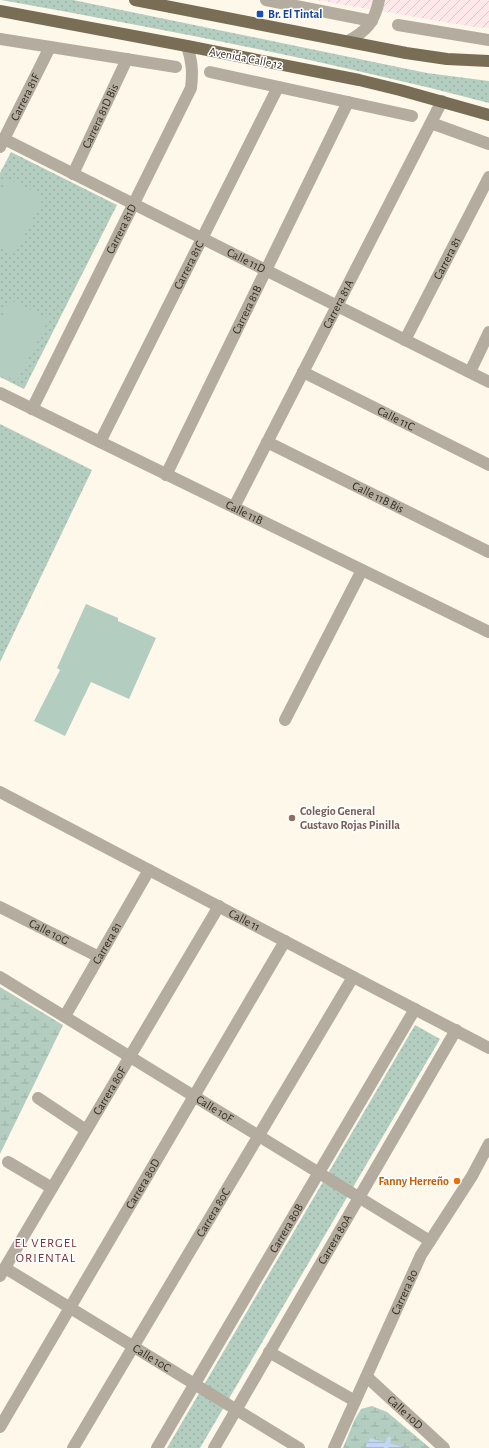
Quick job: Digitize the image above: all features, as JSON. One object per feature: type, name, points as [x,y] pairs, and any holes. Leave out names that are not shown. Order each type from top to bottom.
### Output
[{"type":"main road","points":[[135,0],[430,57],[489,61]]},
{"type":"main road","name":"Avenida Calle 12","points":[[0,11],[359,80],[442,101],[489,115]]},
{"type":"street","points":[[266,0],[372,21]]},
{"type":"street","points":[[348,41],[359,35],[372,21],[377,10],[379,0]]},
{"type":"street","points":[[398,25],[489,40]]},
{"type":"street","points":[[0,39],[176,67]]},
{"type":"street","name":"Carrera 81D","points":[[32,409],[191,88],[193,73],[192,60],[187,46]]},
{"type":"street","name":"Carrera 81F","points":[[2,143],[50,47]]},
{"type":"street","name":"Carrera 81D Bis","points":[[73,174],[128,59]]},
{"type":"street","points":[[210,72],[412,116]]},
{"type":"street","name":"Carrera 81C","points":[[100,442],[278,87]]},
{"type":"street","name":"Carrera 81A","points":[[234,507],[442,101]]},
{"type":"street","name":"Carrera 81B","points":[[166,475],[348,102]]},
{"type":"street","points":[[431,123],[489,144]]},
{"type":"street","name":"Calle 11D","points":[[2,143],[73,174],[489,382]]},
{"type":"street","name":"Carrera 81","points":[[405,340],[489,177]]},
{"type":"street","points":[[470,372],[489,332]]},
{"type":"street","name":"Calle 11C","points":[[303,372],[489,465]]},
{"type":"street","name":"Calle 11B","points":[[0,393],[489,632]]},
{"type":"street","name":"Calle 11B Bis","points":[[267,442],[489,552]]},
{"type":"street","points":[[285,720],[362,570]]},
{"type":"street","name":"Calle 11","points":[[0,792],[489,1048]]},
{"type":"street","name":"Carrera 81","points":[[64,1016],[149,870]]},
{"type":"street","name":"Carrera 80F","points":[[2,1272],[218,906]]},
{"type":"street","name":"Calle 10G","points":[[0,907],[99,956]]},
{"type":"street","name":"Carrera 80D","points":[[0,1427],[285,941]]},
{"type":"street","name":"Calle 10F","points":[[0,977],[430,1241]]},
{"type":"street","name":"Carrera 80C","points":[[73,1448],[353,977]]},
{"type":"street","name":"Carrera 80B","points":[[157,1448],[415,1009]]},
{"type":"street","name":"Carrera 80A","points":[[214,1448],[456,1030]]},
{"type":"street","points":[[38,1098],[86,1130]]},
{"type":"street","name":"Carrera 80","points":[[334,1448],[367,1377],[412,1272],[421,1255],[472,1176],[489,1144]]},
{"type":"street","points":[[8,1162],[52,1188]]},
{"type":"street","name":"Calle 10C","points":[[2,1272],[70,1308],[299,1448]]},
{"type":"street","points":[[269,1352],[355,1401]]},
{"type":"street","name":"Calle 10D","points":[[367,1377],[444,1448]]},
{"type":"shaded area","points":[[316,0],[489,0],[489,28],[474,27]]},
{"type":"green space","points":[[1,0],[73,0],[427,73],[489,81],[489,103],[368,73],[246,47],[123,22]]},
{"type":"green space","points":[[11,152],[117,205],[24,389],[0,377],[0,173]]},
{"type":"green space","points":[[7,178],[44,197],[15,254],[0,246],[0,192]]},
{"type":"green space","points":[[10,300],[49,319],[17,381],[0,373],[0,320]]},
{"type":"green space","points":[[0,424],[92,470],[0,662]]},
{"type":"green space","points":[[86,604],[118,618],[118,621],[156,638],[129,699],[91,682],[65,736],[34,721],[60,670],[57,668]]},
{"type":"green space","points":[[0,987],[63,1025],[0,1154]]},
{"type":"green space","points":[[415,1025],[440,1039],[200,1448],[167,1448]]},
{"type":"green space","points":[[372,1406],[387,1412],[430,1448],[343,1448],[354,1421],[361,1409]]},
{"type":"water","points":[[370,1438],[406,1448],[365,1448]]},
{"type":"waterway","points":[[386,1448],[389,1439]]},
{"type":"place","name":"Br. El Tintal","points":[[260,14]]},
{"type":"place","name":"Colegio General Gustavo Rojas Pinilla","points":[[292,818]]},
{"type":"place","name":"Fanny Herreño","points":[[457,1181]]},
{"type":"district","name":"EL VERGEL ORIENTAL","points":[[46,1250]]}]
